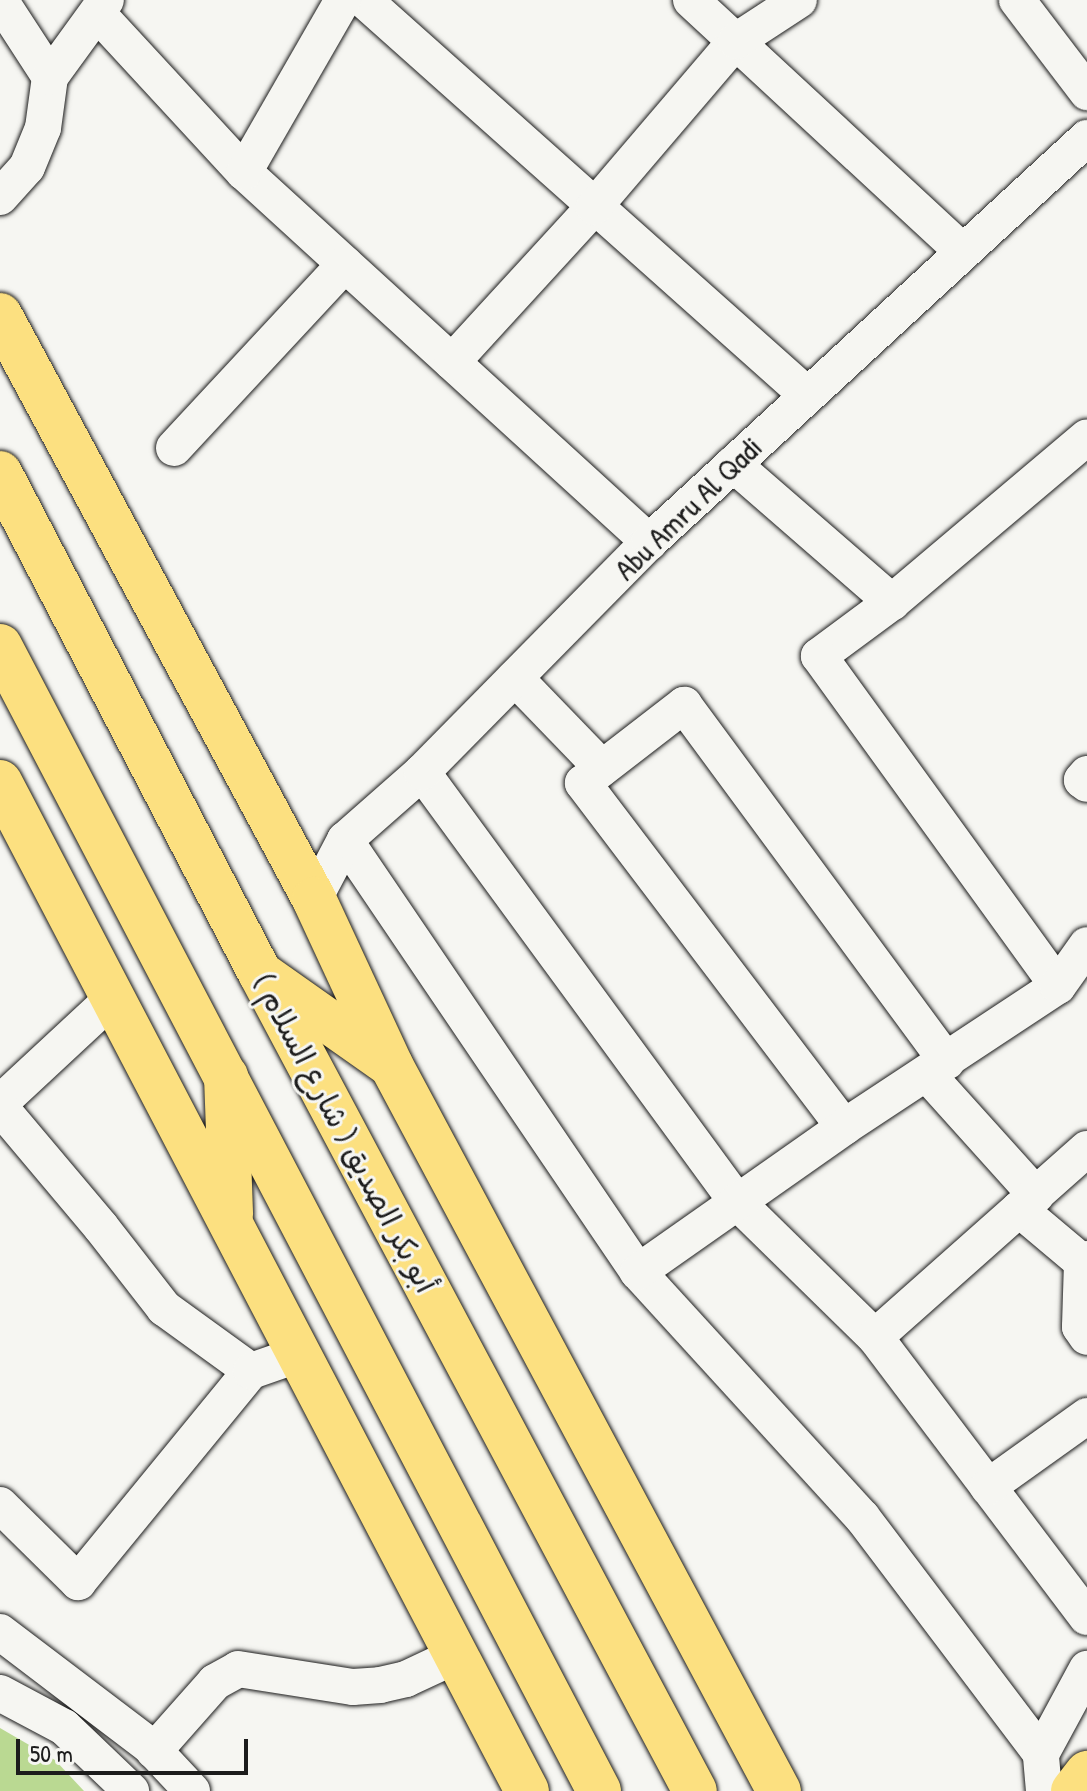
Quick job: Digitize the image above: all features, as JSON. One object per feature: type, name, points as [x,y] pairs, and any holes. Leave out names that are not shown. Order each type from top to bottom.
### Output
[{"type":"main road","points":[[0,315],[314,899],[391,1065],[780,1785]]},
{"type":"main road","name":"( شارع السلام ) أبو بكر الصديق","points":[[0,473],[260,973],[695,1791]]},
{"type":"main road","points":[[0,646],[599,1791]]},
{"type":"main road","points":[[0,782],[527,1791]]},
{"type":"main road","points":[[260,973],[391,1065]]},
{"type":"main road","points":[[226,1076],[232,1225]]},
{"type":"main road","points":[[1073,1791],[1087,1773]]},
{"type":"street","points":[[0,0],[50,77]]},
{"type":"street","points":[[244,172],[343,0]]},
{"type":"street","points":[[364,0],[807,395]]},
{"type":"street","points":[[691,0],[963,252]]},
{"type":"street","points":[[452,362],[594,207],[736,41],[799,0]]},
{"type":"street","points":[[1017,0],[1087,92]]},
{"type":"street","points":[[0,197],[27,167],[43,128],[50,77],[102,7],[244,172],[649,542]]},
{"type":"street","name":"Abu Amru Al Qadi","points":[[314,899],[345,840],[422,772],[649,542],[1087,138]]},
{"type":"street","points":[[174,448],[345,264]]},
{"type":"street","points":[[1058,986],[819,656],[892,602],[1087,437]]},
{"type":"street","points":[[733,464],[892,602]]},
{"type":"street","points":[[515,678],[602,768]]},
{"type":"street","points":[[844,1127],[583,783],[684,705],[1027,1202],[1085,1261],[1080,1327],[1087,1337]]},
{"type":"street","points":[[422,772],[737,1202],[875,1337],[1087,1617]]},
{"type":"street","points":[[1087,774],[1082,780],[1087,784]]},
{"type":"street","points":[[345,840],[638,1272],[862,1517],[1041,1754],[1044,1791]]},
{"type":"street","points":[[638,1272],[844,1127],[1058,986],[1087,945]]},
{"type":"street","points":[[112,999],[0,1105],[164,1308],[251,1371]]},
{"type":"street","points":[[875,1337],[1087,1149]]},
{"type":"street","points":[[0,1505],[78,1582],[251,1371],[300,1354]]},
{"type":"street","points":[[988,1487],[1087,1416]]},
{"type":"street","points":[[0,1632],[154,1751],[192,1791]]},
{"type":"street","points":[[154,1751],[215,1682],[238,1669],[353,1687],[406,1679],[455,1656]]},
{"type":"street","points":[[1041,1754],[1087,1669]]},
{"type":"street","points":[[0,1693],[64,1727],[131,1791]]},
{"type":"green space","points":[[0,1728],[55,1760],[84,1791],[0,1791]]}]
